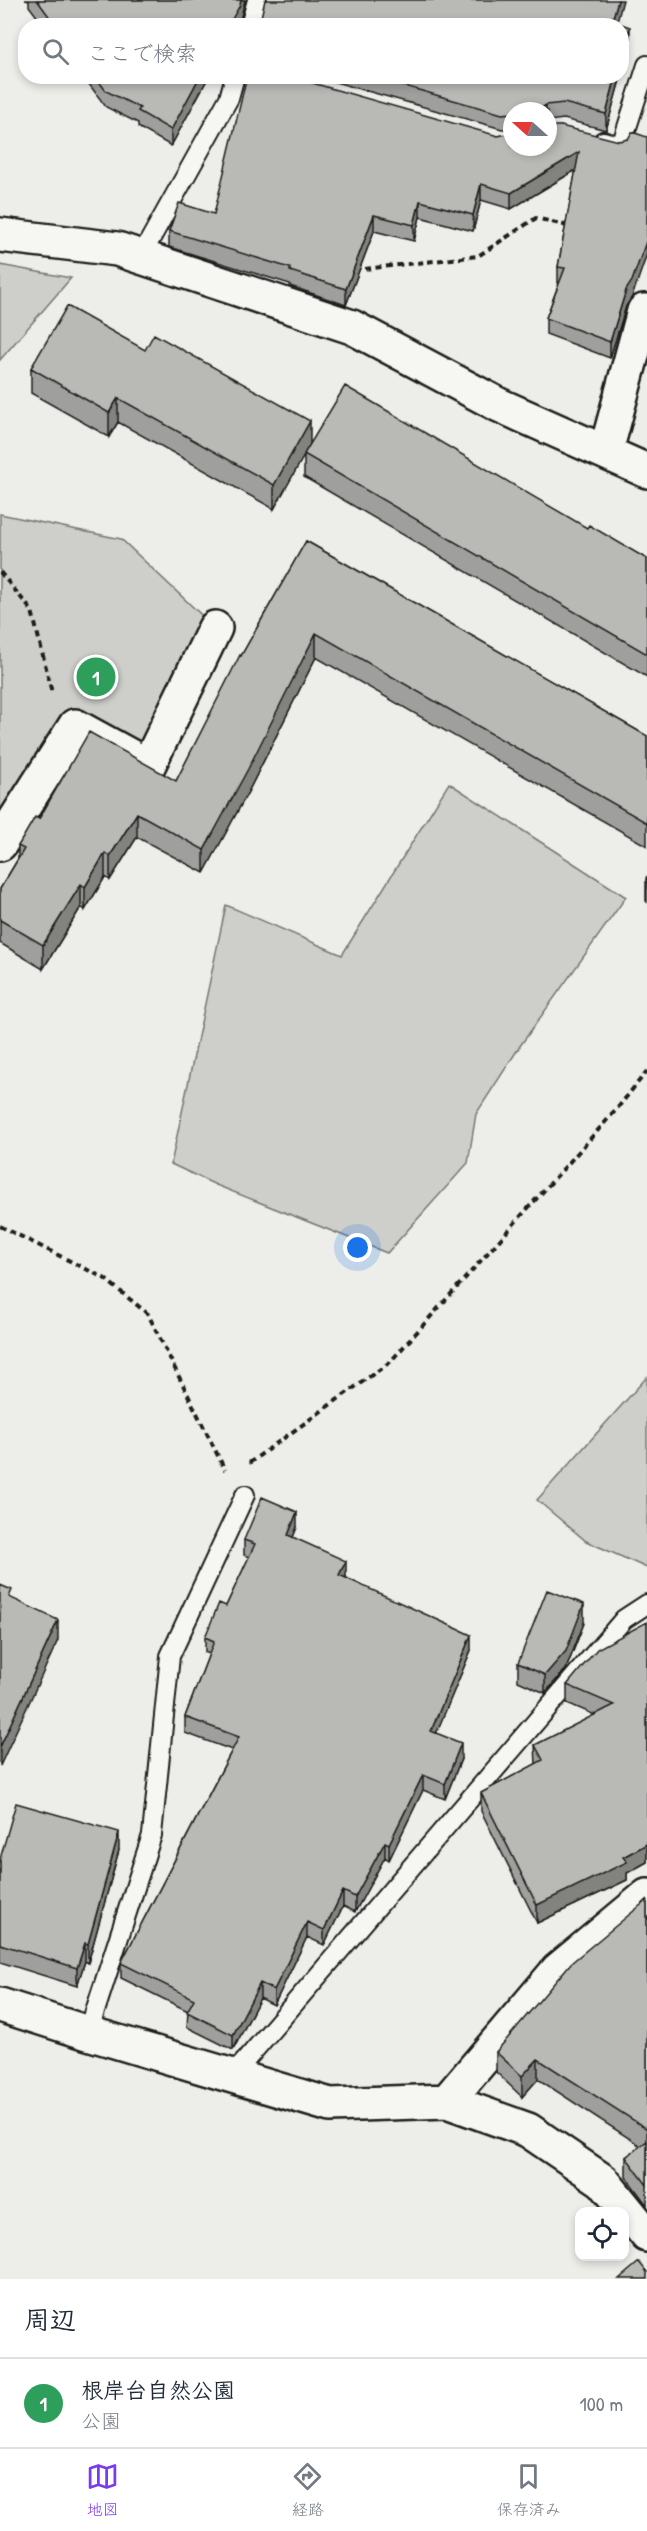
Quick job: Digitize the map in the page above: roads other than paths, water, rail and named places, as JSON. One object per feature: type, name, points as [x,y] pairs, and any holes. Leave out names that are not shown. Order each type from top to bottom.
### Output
[{"type":"street","points":[[0,235],[117,249],[352,327],[499,405],[647,471]]},
{"type":"street","points":[[606,452],[644,311],[647,311]]},
{"type":"street","points":[[0,844],[75,726],[148,766],[215,628]]},
{"type":"street","points":[[447,2100],[558,1970],[647,1896]]},
{"type":"street","points":[[0,2005],[330,2105],[447,2100],[528,2130],[603,2181],[647,2235]]},
{"type":"lane","points":[[252,18],[257,0]]},
{"type":"lane","points":[[581,135],[621,146],[647,65]]},
{"type":"lane","points":[[141,256],[229,98],[233,84]]},
{"type":"lane","points":[[88,2033],[152,1835],[170,1656],[245,1495]]},
{"type":"lane","points":[[233,2075],[624,1619],[647,1604]]},
{"type":"place","name":"根岸台自然公園","points":[[96,677]]}]
